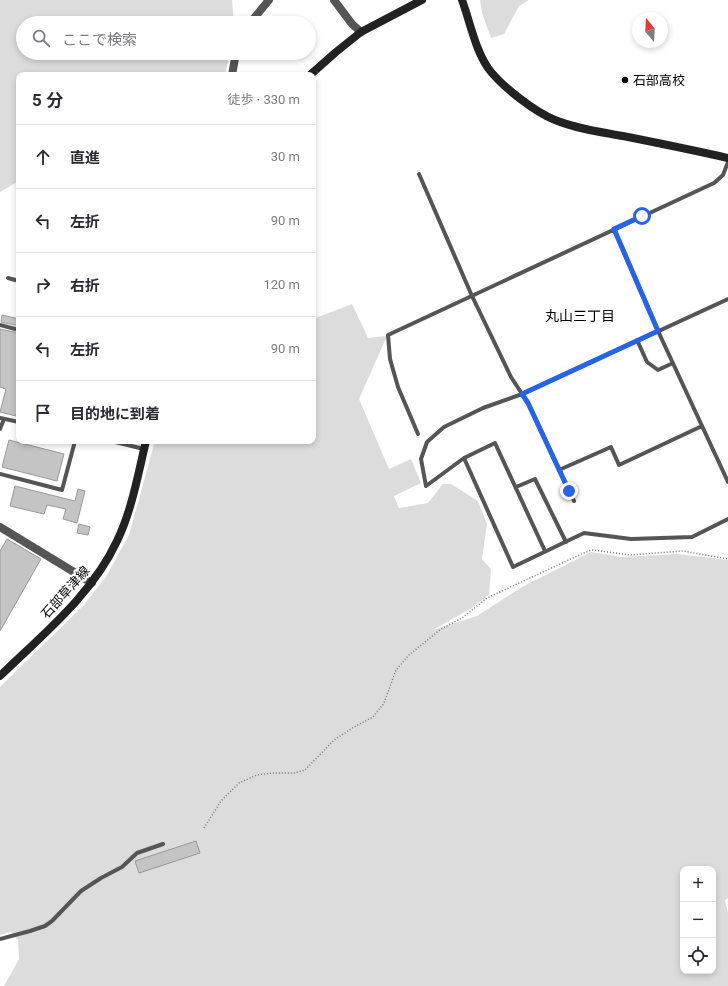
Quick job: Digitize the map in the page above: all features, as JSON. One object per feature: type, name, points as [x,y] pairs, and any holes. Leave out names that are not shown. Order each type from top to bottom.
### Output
[{"type":"main road","points":[[313,72],[361,32],[422,0]]},
{"type":"main road","points":[[462,0],[477,45],[487,67],[494,76],[545,116],[556,121],[582,128],[728,158]]},
{"type":"main road","name":"石部草津線","points":[[0,676],[60,618],[92,583],[107,560],[118,540],[127,513],[145,445]]},
{"type":"street","points":[[256,16],[269,0]]},
{"type":"street","points":[[334,0],[352,24],[361,32]]},
{"type":"street","points":[[233,72],[235,60]]},
{"type":"street","points":[[0,527],[92,583]]},
{"type":"lane","points":[[418,434],[398,388],[390,359],[388,335],[714,183],[723,175],[728,162]]},
{"type":"lane","points":[[419,174],[472,296],[511,377],[528,403],[574,501]]},
{"type":"lane","points":[[614,229],[658,331],[728,482]]},
{"type":"lane","points":[[8,278],[16,280]]},
{"type":"lane","points":[[546,551],[495,443],[464,458],[426,486],[421,459],[427,442],[444,427],[483,408],[522,394],[728,299]]},
{"type":"lane","points":[[0,325],[16,329]]},
{"type":"lane","points":[[637,340],[647,362],[658,370],[673,363]]},
{"type":"lane","points":[[0,429],[2,419],[16,421]]},
{"type":"lane","points":[[559,470],[611,446],[619,465],[702,426]]},
{"type":"lane","points":[[0,474],[62,490],[74,444]]},
{"type":"lane","points":[[464,458],[513,566],[584,533],[631,539],[692,537],[728,519]]},
{"type":"lane","points":[[516,487],[535,479],[566,542]]},
{"type":"lane","points":[[0,939],[45,926],[52,921],[80,891],[122,867],[137,853],[163,844]]},
{"type":"path","points":[[204,828],[221,802],[239,783],[258,775],[272,773],[294,773],[305,770],[334,740],[354,726],[373,717],[384,703],[396,670],[409,655],[441,629],[462,618],[488,598],[593,550],[630,555],[683,551],[728,560]]},
{"type":"shaded area","points":[[0,0],[232,0],[233,16],[16,16],[16,60],[228,60],[226,72],[16,72],[16,183],[0,192]]},
{"type":"shaded area","points":[[480,0],[529,0],[519,6],[504,34],[491,38],[482,13]]},
{"type":"shaded area","points":[[352,304],[368,338],[387,336],[359,399],[389,469],[411,459],[421,483],[394,496],[399,508],[428,503],[443,484],[451,484],[478,501],[487,524],[482,559],[491,569],[489,595],[470,609],[433,630],[477,616],[522,587],[591,552],[621,557],[678,554],[728,560],[728,898],[725,900],[728,913],[728,986],[4,986],[19,959],[18,940],[11,932],[0,935],[0,687],[83,606],[106,577],[129,535],[154,444],[316,444],[316,318]]},
{"type":"building","points":[[2,315],[16,318],[16,325],[1,322]]},
{"type":"building","points":[[0,329],[16,332],[16,416],[0,412],[6,389],[0,387]]},
{"type":"building","points":[[9,440],[16,442],[16,444],[25,444],[64,454],[57,481],[2,467]]},
{"type":"building","points":[[15,486],[75,501],[78,489],[85,491],[77,523],[63,519],[66,509],[47,505],[44,514],[10,506]]},
{"type":"building","points":[[79,524],[90,527],[88,535],[77,533]]},
{"type":"building","points":[[7,539],[41,559],[0,631],[0,551]]},
{"type":"building","points":[[196,841],[200,853],[139,873],[135,861]]},
{"type":"place","name":"石部高校","points":[[625,80]]},
{"type":"district","name":"丸山三丁目","points":[[580,316]]},
{"type":"route","points":[[569,491],[528,403],[522,394],[658,331],[614,229],[642,216]]}]
